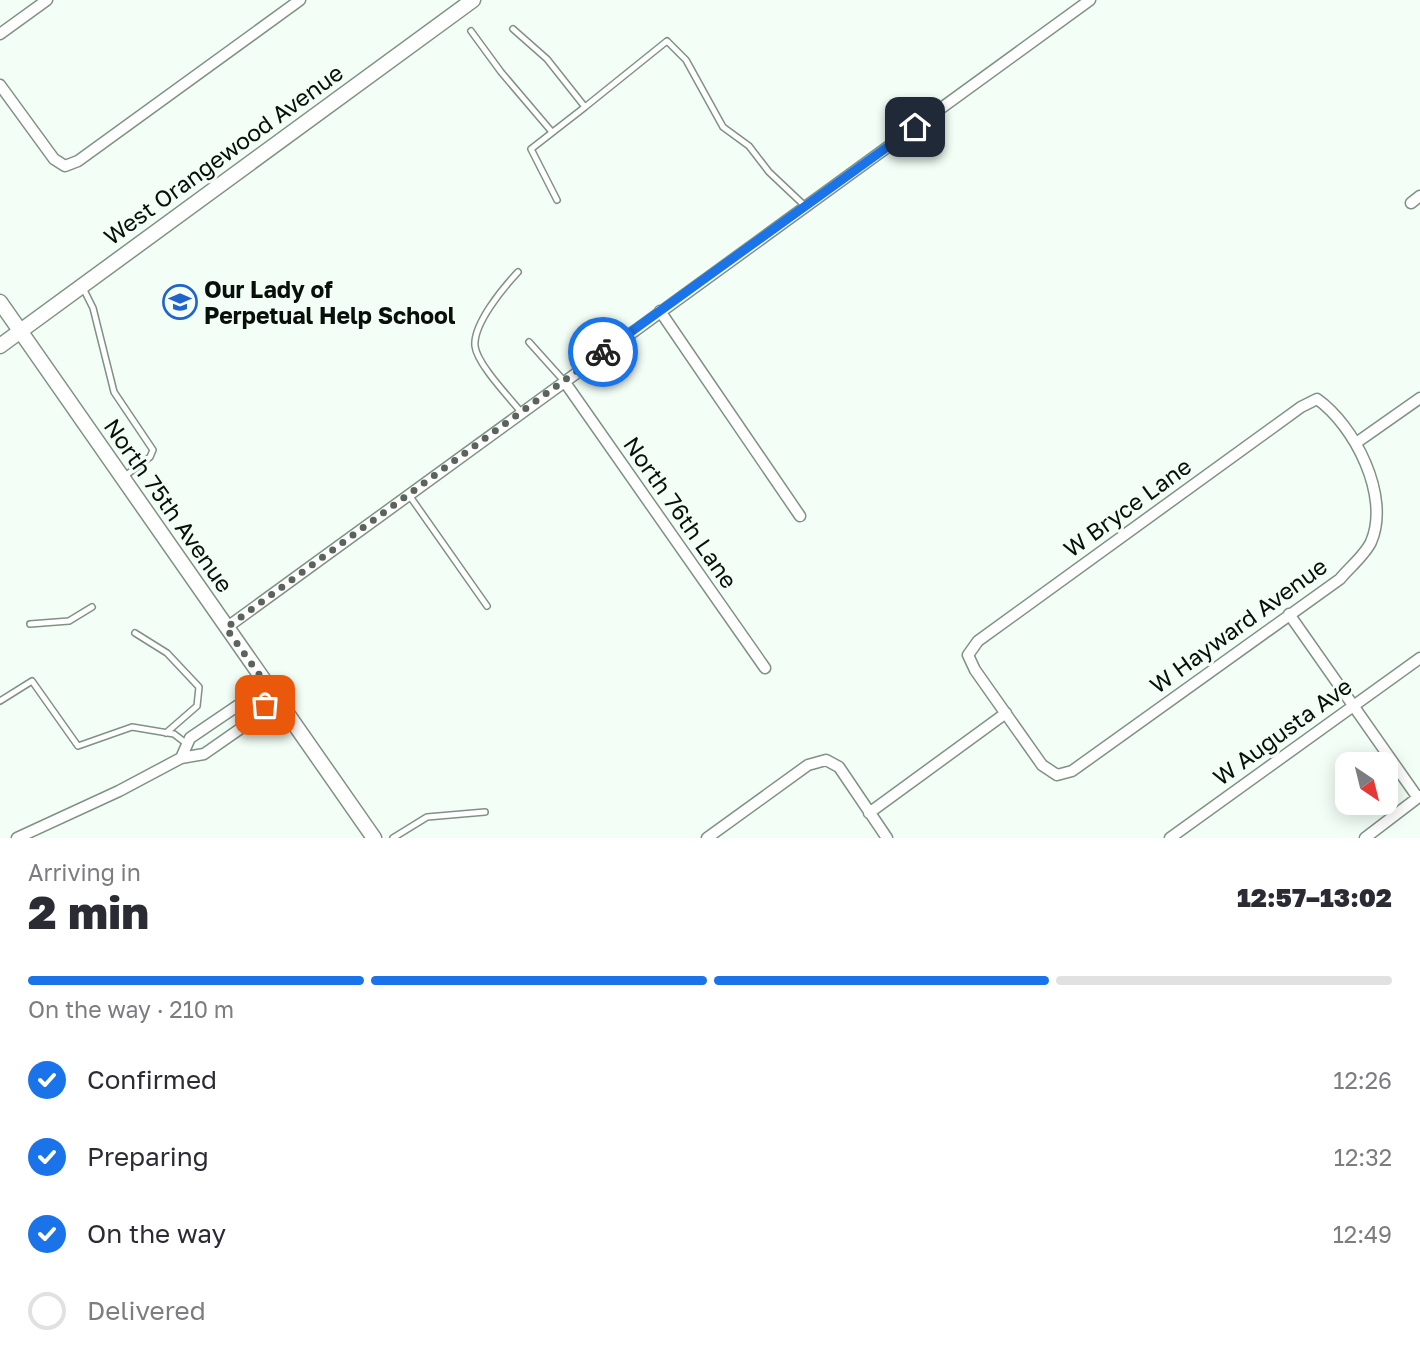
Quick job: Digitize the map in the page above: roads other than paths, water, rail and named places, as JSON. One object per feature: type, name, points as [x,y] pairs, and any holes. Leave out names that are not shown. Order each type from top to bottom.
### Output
[{"type":"main road","name":"West Orangewood Avenue","points":[[0,346],[245,164],[473,0]]},
{"type":"main road","name":"North 75th Avenue","points":[[0,302],[374,838]]},
{"type":"street","points":[[0,34],[47,0]]},
{"type":"street","points":[[0,85],[54,159],[65,166],[78,161],[300,0]]},
{"type":"street","points":[[226,628],[1090,0]]},
{"type":"street","points":[[660,311],[800,516]]},
{"type":"street","name":"North 76th Lane","points":[[564,381],[765,668]]},
{"type":"street","points":[[1356,443],[1420,398]]},
{"type":"street","name":"W Hayward Avenue","points":[[1006,713],[1042,765],[1057,775],[1072,771],[1340,579],[1371,542],[1376,515],[1373,482],[1356,443],[1330,409],[1317,399]]},
{"type":"street","name":"W Bryce Lane","points":[[1006,713],[968,655],[978,641],[1301,407],[1317,399]]},
{"type":"street","points":[[1289,614],[1419,797],[1365,838]]},
{"type":"street","name":"W Augusta Ave","points":[[1170,838],[1420,658]]},
{"type":"street","points":[[181,758],[190,738],[246,700],[273,694]]},
{"type":"street","points":[[17,838],[119,791],[181,758],[204,754],[252,722],[273,694]]},
{"type":"street","points":[[869,813],[1006,713]]},
{"type":"street","points":[[708,838],[808,765],[826,760],[839,768],[887,838]]},
{"type":"lane","points":[[513,29],[547,59],[585,107]]},
{"type":"lane","points":[[471,31],[501,72],[552,132]]},
{"type":"lane","points":[[557,200],[531,149],[667,41],[686,60],[723,127],[749,146],[769,172],[805,206]]},
{"type":"lane","points":[[518,272],[498,294],[476,336],[475,345],[482,362],[521,412]]},
{"type":"lane","points":[[83,286],[93,308],[114,392],[153,450],[150,457],[123,478]]},
{"type":"lane","points":[[529,342],[564,381]]},
{"type":"lane","points":[[409,495],[487,606]]},
{"type":"lane","points":[[30,624],[69,621],[92,607]]},
{"type":"lane","points":[[135,633],[167,653],[199,687],[197,706],[166,733]]},
{"type":"lane","points":[[0,701],[32,681],[78,746],[132,727],[174,734],[187,744]]},
{"type":"lane","points":[[393,838],[427,817],[485,812]]},
{"type":"place","name":"Our Lady of Perpetual Help School","points":[[180,302]]}]
